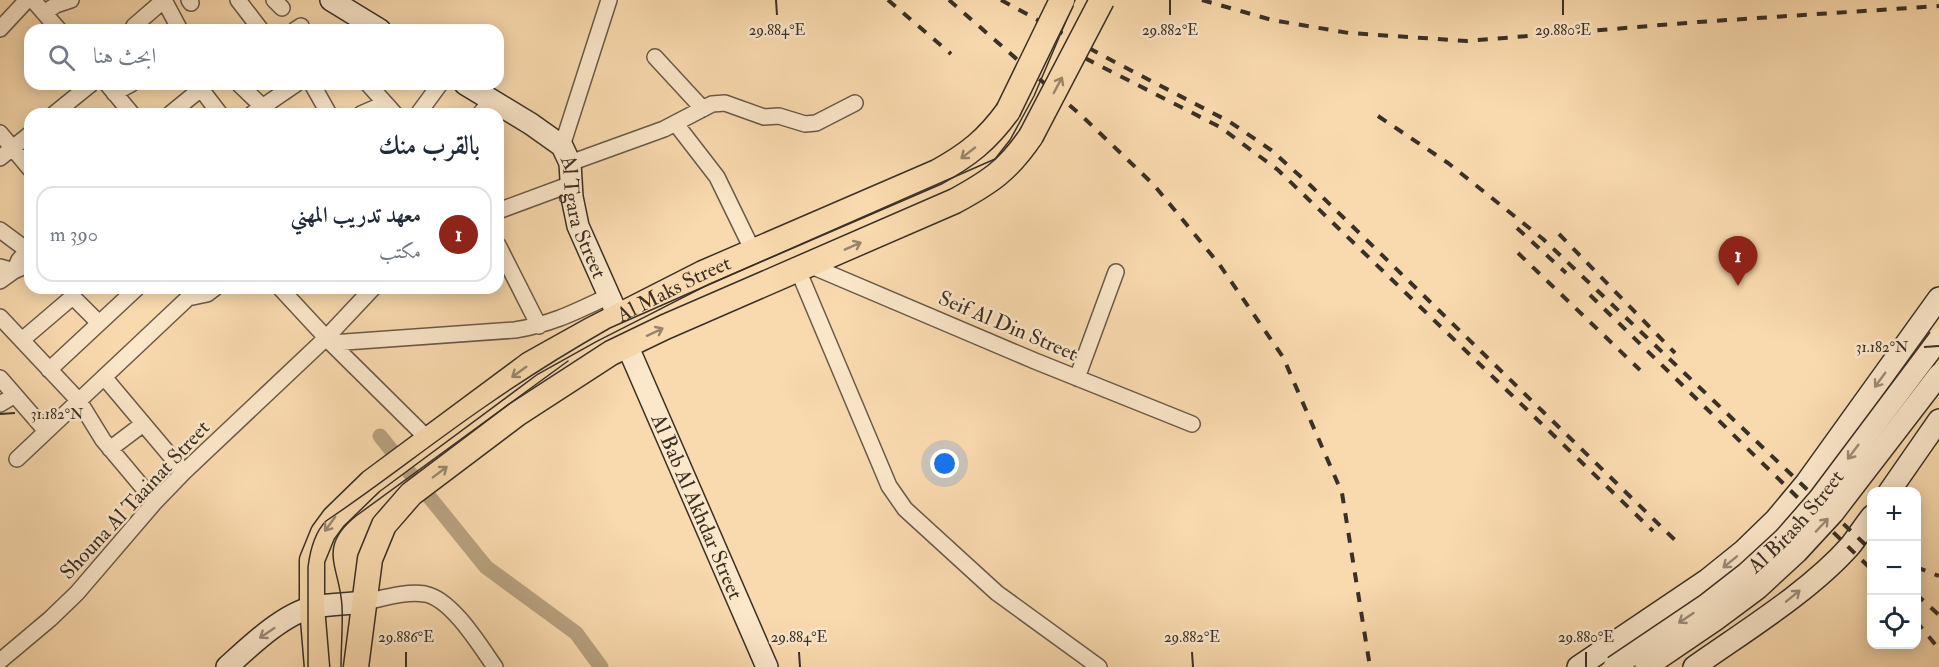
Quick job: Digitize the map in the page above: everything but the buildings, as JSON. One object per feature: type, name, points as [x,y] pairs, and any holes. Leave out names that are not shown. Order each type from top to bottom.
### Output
[{"type":"main road","name":"Al Maks Street","points":[[316,667],[312,560],[317,546],[334,518],[370,482],[530,364],[569,342],[613,306],[693,278],[911,184],[962,158],[994,129],[1008,111],[1062,0]]},
{"type":"main road","name":"Al Maks Street","points":[[356,667],[370,559],[384,525],[411,494],[517,414],[585,369],[627,345],[955,201],[998,175],[1017,157],[1031,136],[1102,0]]},
{"type":"street","points":[[0,29],[27,0]]},
{"type":"street","points":[[33,0],[54,24]]},
{"type":"street","points":[[44,13],[56,5],[71,0]]},
{"type":"street","points":[[136,24],[164,0],[177,24]]},
{"type":"street","points":[[238,0],[256,24]]},
{"type":"street","points":[[331,0],[369,24]]},
{"type":"street","points":[[566,155],[609,0]]},
{"type":"street","points":[[655,57],[703,109]]},
{"type":"street","points":[[61,108],[84,90]]},
{"type":"street","points":[[111,90],[122,108]]},
{"type":"street","points":[[244,90],[259,108]]},
{"type":"street","points":[[267,108],[289,90]]},
{"type":"street","points":[[315,90],[326,108]]},
{"type":"street","points":[[373,90],[389,108]]},
{"type":"street","points":[[422,108],[436,90]]},
{"type":"street","name":"Al Tgara Street","points":[[470,90],[485,107]]},
{"type":"street","points":[[177,108],[200,91],[215,108]]},
{"type":"street","points":[[566,155],[676,124],[712,104],[725,103],[764,117],[779,116],[805,124],[816,123],[855,103]]},
{"type":"street","name":"Al Tgara Street","points":[[504,118],[566,155],[578,226],[613,306]]},
{"type":"street","points":[[676,124],[717,177],[753,251]]},
{"type":"street","points":[[0,133],[24,162]]},
{"type":"street","points":[[0,159],[24,139]]},
{"type":"street","points":[[504,209],[571,184]]},
{"type":"street","points":[[0,230],[24,250]]},
{"type":"street","points":[[0,281],[7,269],[24,257]]},
{"type":"street","points":[[504,257],[539,326]]},
{"type":"street","points":[[803,268],[889,486],[905,509],[997,592],[1099,667]]},
{"type":"street","name":"Seif Al Din Street","points":[[803,268],[1192,424]]},
{"type":"street","points":[[1077,378],[1116,272]]},
{"type":"street","points":[[49,370],[130,294]]},
{"type":"street","points":[[17,459],[188,298],[207,294]]},
{"type":"street","points":[[287,294],[329,341],[428,439]]},
{"type":"street","name":"Shouna Al Taainat Street","points":[[0,661],[77,593],[155,502],[184,472],[329,341],[369,294]]},
{"type":"street","points":[[1578,667],[1707,580],[1743,551],[1776,519],[1805,485],[1939,298]]},
{"type":"street","points":[[22,340],[70,299],[75,299],[99,322]]},
{"type":"street","points":[[329,341],[515,330],[539,326],[613,306]]},
{"type":"street","points":[[0,317],[79,401],[110,449],[155,502]]},
{"type":"street","name":"Al Bitash Street","points":[[1614,667],[1706,605],[1747,573],[1785,538],[1819,499],[1939,339]]},
{"type":"street","name":"Al Bab Al Akhdar Street","points":[[627,345],[767,667]]},
{"type":"street","name":"Al Bitash Street","points":[[1646,667],[1758,588],[1797,552],[1833,513],[1939,375]]},
{"type":"street","points":[[104,377],[184,472]]},
{"type":"street","points":[[0,378],[46,431]]},
{"type":"street","points":[[0,404],[15,395]]},
{"type":"street","points":[[1892,487],[1939,420]]},
{"type":"street","points":[[110,449],[143,424]]},
{"type":"street","points":[[1694,667],[1808,585],[1849,547],[1867,523]]},
{"type":"street","points":[[227,667],[261,636],[289,618],[312,607],[365,602],[407,594],[426,594],[439,599],[470,633],[495,667]]},
{"type":"waterway","points":[[380,436],[486,567],[576,633],[601,667]]},
{"type":"tram line","points":[[308,667],[308,567],[313,542],[326,521],[501,396],[610,328],[995,159],[1010,140],[1034,96],[1075,0]]},
{"type":"tram line","points":[[341,667],[342,606],[333,548],[344,527],[568,361]]},
{"type":"railway","points":[[888,0],[951,54]]},
{"type":"railway","points":[[949,0],[1083,117],[1154,185],[1219,264],[1283,357],[1342,493],[1370,667]]},
{"type":"railway","points":[[1001,0],[1230,122],[1271,150],[1310,185],[1678,543]]},
{"type":"railway","points":[[1202,0],[1272,20],[1349,33],[1467,41],[1698,22],[1939,6]]},
{"type":"railway","points":[[1067,49],[1220,127],[1278,170],[1653,531]]},
{"type":"railway","points":[[1378,116],[1448,163],[1543,239],[1867,546]]},
{"type":"railway","points":[[1517,228],[1566,273]]},
{"type":"railway","points":[[1559,234],[1675,353]]},
{"type":"railway","points":[[1518,253],[1640,370]]},
{"type":"railway","points":[[1590,295],[1867,565]]},
{"type":"railway","points":[[1921,569],[1939,576]]},
{"type":"railway","points":[[1917,595],[1939,615]]},
{"type":"railway","points":[[1921,627],[1939,649]]},
{"type":"place","name":"معهد تدريب المهني","points":[[1738,286]]}]
